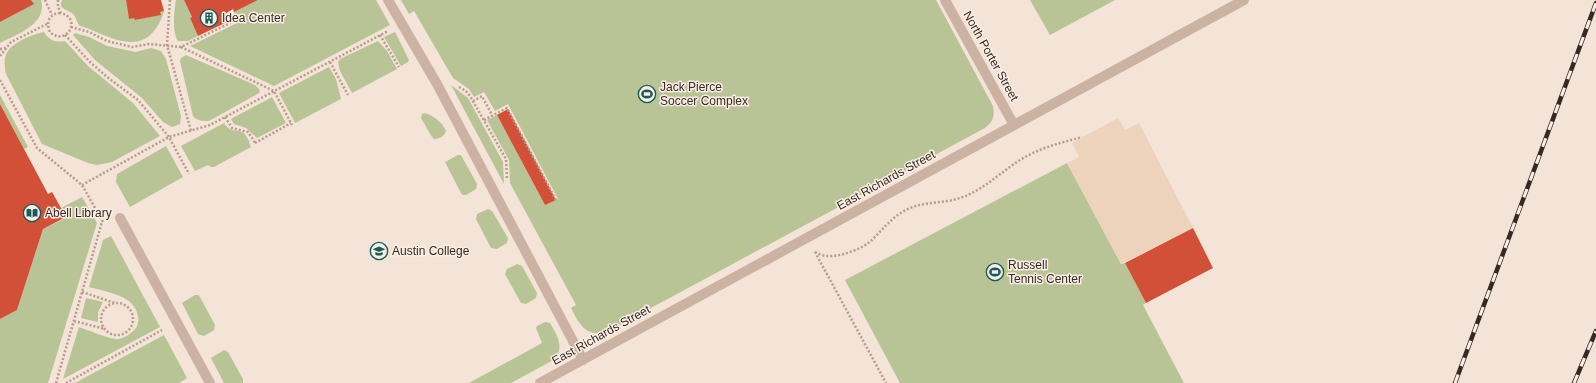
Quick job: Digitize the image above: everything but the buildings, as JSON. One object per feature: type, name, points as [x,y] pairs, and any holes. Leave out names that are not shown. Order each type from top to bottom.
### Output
[{"type":"street","points":[[388,0],[437,84],[583,360]]},
{"type":"street","name":"North Porter Street","points":[[945,0],[1014,125]]},
{"type":"street","name":"East Richards Street","points":[[540,383],[1244,0]]},
{"type":"street","points":[[120,218],[210,383]]},
{"type":"path","points":[[45,0],[52,15]]},
{"type":"path","points":[[47,24],[53,35],[57,37],[68,34],[72,27],[70,19],[61,13],[58,7],[58,0]]},
{"type":"path","points":[[170,0],[167,45],[191,131]]},
{"type":"path","points":[[181,47],[234,21],[229,12]]},
{"type":"path","points":[[0,56],[11,42],[47,24],[52,15],[61,13]]},
{"type":"path","points":[[82,185],[169,137],[210,125],[401,23]]},
{"type":"path","points":[[72,27],[89,32],[107,41],[132,47],[149,44],[181,47],[274,91],[292,124],[255,144],[248,132],[232,128],[225,117]]},
{"type":"path","points":[[65,35],[96,67],[138,100],[169,137],[189,174]]},
{"type":"path","points":[[380,35],[399,67]]},
{"type":"path","points":[[0,49],[6,48]]},
{"type":"path","points":[[330,62],[348,95]]},
{"type":"path","points":[[0,80],[37,148],[82,185],[102,222],[56,383]]},
{"type":"path","points":[[473,101],[482,96],[492,115]]},
{"type":"path","points":[[484,120],[507,108],[556,200]]},
{"type":"path","points":[[808,256],[815,252],[826,256],[841,255],[858,248],[871,241],[893,218],[908,209],[924,204],[959,199],[982,187],[1029,155],[1050,146],[1082,137]]},
{"type":"path","points":[[815,252],[886,383]]},
{"type":"path","points":[[74,321],[120,334],[130,329],[132,324],[133,319],[130,309],[121,303],[116,303],[82,292]]},
{"type":"path","points":[[106,330],[103,326],[102,315],[107,307],[116,303]]},
{"type":"path","points":[[66,383],[165,329]]},
{"type":"green space","points":[[31,0],[41,0],[42,8],[40,16],[29,28],[0,43],[0,22],[33,4]]},
{"type":"green space","points":[[62,0],[126,0],[129,18],[134,18],[135,20],[160,15],[160,12],[164,11],[160,22],[149,36],[142,40],[126,42],[116,40],[80,26],[73,14],[62,7]]},
{"type":"green space","points":[[176,0],[184,0],[192,17],[190,18],[198,36],[188,41],[178,41],[176,37],[174,21]]},
{"type":"green space","points":[[258,0],[376,0],[390,25],[274,86],[190,46],[239,22],[234,12]]},
{"type":"green space","points":[[401,0],[936,0],[993,106],[994,113],[992,121],[985,128],[612,329],[597,333],[587,330],[578,321],[571,308],[576,305],[510,183],[509,160],[487,120],[497,115],[545,205],[558,199],[508,104],[495,111],[484,92],[474,97],[469,89],[453,78],[414,11],[409,14]]},
{"type":"green space","points":[[1030,0],[1115,0],[1050,35]]},
{"type":"green space","points":[[44,32],[53,40],[58,42],[65,41],[88,66],[133,103],[160,136],[112,162],[97,165],[88,163],[42,144],[6,74],[5,58],[11,48],[21,40]]},
{"type":"green space","points":[[395,32],[409,60],[401,66],[384,37]]},
{"type":"green space","points":[[75,33],[89,37],[107,46],[136,52],[151,48],[161,51],[166,59],[181,116],[180,124],[172,127],[163,122],[142,98],[95,60],[73,35]]},
{"type":"green space","points":[[378,41],[387,51],[397,69],[352,93],[340,71],[338,62],[340,59]]},
{"type":"green space","points":[[186,55],[255,85],[260,90],[259,93],[209,121],[196,119],[193,116],[180,61],[181,58]]},
{"type":"green space","points":[[329,67],[336,79],[341,99],[295,123],[279,93]]},
{"type":"green space","points":[[451,85],[468,98],[503,162],[504,184]]},
{"type":"green space","points":[[0,95],[28,147],[24,149],[0,104]]},
{"type":"green space","points":[[272,97],[286,123],[257,138],[246,128],[234,124],[231,119]]},
{"type":"green space","points":[[425,113],[440,122],[446,131],[443,136],[436,139],[432,137],[421,118],[422,114]]},
{"type":"green space","points":[[224,123],[230,129],[244,133],[250,142],[251,147],[214,167],[208,165],[195,171],[181,146]]},
{"type":"green space","points":[[166,146],[183,177],[130,207],[116,182],[117,174]]},
{"type":"green space","points":[[458,155],[461,155],[477,184],[476,189],[466,195],[461,193],[445,162]]},
{"type":"green space","name":"Russell Tennis Center","points":[[1067,163],[1121,264],[1125,263],[1146,303],[1143,305],[1184,383],[900,383],[845,280]]},
{"type":"green space","points":[[82,197],[97,223],[48,383],[0,383],[0,319],[17,310],[43,229],[66,218],[61,208]]},
{"type":"green space","points":[[488,209],[492,211],[508,238],[507,243],[497,249],[491,248],[476,219],[477,214]]},
{"type":"green space","points":[[111,236],[160,327],[63,379],[79,327],[113,339],[122,338],[136,328],[138,317],[132,304],[119,296],[89,287],[103,240]]},
{"type":"green space","points":[[517,264],[522,266],[537,293],[536,298],[526,304],[521,303],[505,274],[507,269]]},
{"type":"green space","points":[[195,295],[200,297],[215,325],[214,330],[204,336],[198,334],[182,303]]},
{"type":"green space","points":[[86,298],[103,302],[98,312],[98,322],[81,318]]},
{"type":"green space","points":[[545,322],[550,323],[558,340],[559,353],[557,358],[511,383],[469,383],[542,343],[536,328]]},
{"type":"green space","points":[[164,335],[187,378],[179,383],[75,383]]},
{"type":"green space","points":[[224,350],[228,352],[243,379],[243,383],[224,383],[211,358]]},
{"type":"shaded area","points":[[1118,118],[1125,130],[1139,123],[1193,228],[1121,264],[1067,163],[1079,157],[1072,143]]},
{"type":"railway","points":[[1455,383],[1596,3]]},
{"type":"railway","points":[[1574,383],[1596,331]]},
{"type":"place","name":"Idea Center","points":[[209,18]]},
{"type":"place","name":"Jack Pierce Soccer Complex","points":[[647,94]]},
{"type":"place","name":"Abell Library","points":[[32,213]]},
{"type":"place","name":"Austin College","points":[[379,251]]},
{"type":"place","name":"Russell Tennis Center","points":[[995,272]]}]
